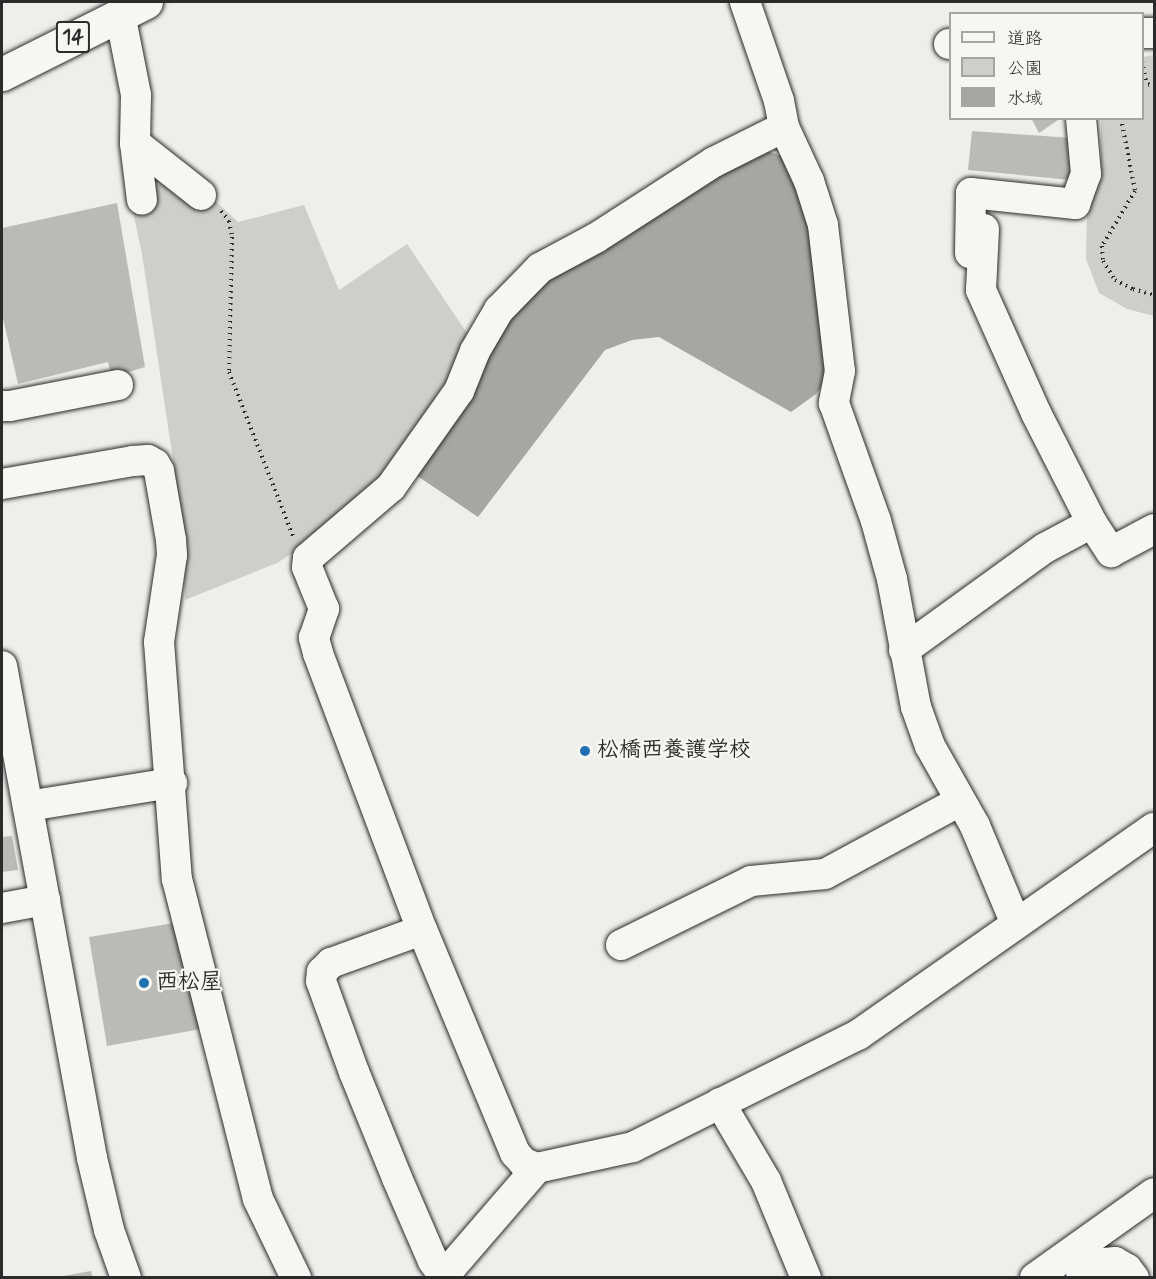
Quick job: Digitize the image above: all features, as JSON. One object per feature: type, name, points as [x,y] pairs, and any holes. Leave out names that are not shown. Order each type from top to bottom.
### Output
[{"type":"main road","name":"14","points":[[2,74],[120,9]]},
{"type":"street","points":[[745,2],[779,101],[784,127],[809,181],[823,225],[840,371],[834,403],[876,521],[892,579],[916,707],[930,746],[993,864],[1016,924]]},
{"type":"street","points":[[120,9],[136,95],[135,143],[142,200]]},
{"type":"street","points":[[970,274],[971,193],[1075,204],[1086,174],[1081,120]]},
{"type":"street","points":[[784,127],[714,162],[596,237],[540,268],[499,310],[475,351],[459,391],[391,487],[308,558],[307,567],[324,609],[314,638],[318,653],[422,930],[514,1153],[524,1163],[537,1168],[633,1147],[858,1035],[1155,828]]},
{"type":"street","points":[[135,143],[201,195]]},
{"type":"street","points":[[984,229],[981,290],[1036,413],[1092,523],[1111,552],[1155,530]]},
{"type":"street","points":[[2,406],[118,385]]},
{"type":"street","points":[[2,484],[121,462],[148,460],[155,464],[159,471],[172,555],[159,642],[172,783],[171,817],[177,879],[258,1199],[296,1278]]},
{"type":"street","points":[[904,650],[1046,548],[1092,523]]},
{"type":"street","points":[[2,666],[8,739],[28,807],[92,1158],[109,1230],[126,1278]]},
{"type":"street","points":[[28,807],[172,783]]},
{"type":"street","points":[[621,945],[751,881],[825,874],[960,801]]},
{"type":"street","points":[[2,908],[45,900]]},
{"type":"street","points":[[422,930],[331,963],[322,972],[321,981],[354,1072],[397,1178],[433,1262],[443,1277],[537,1168]]},
{"type":"street","points":[[720,1103],[766,1181],[806,1278]]},
{"type":"street","points":[[1035,1278],[1155,1193]]},
{"type":"street","points":[[1081,1278],[1102,1263],[1114,1262],[1127,1269],[1134,1278]]},
{"type":"path","points":[[1144,83],[1155,85]]},
{"type":"path","points":[[1122,120],[1135,191],[1131,202],[1102,246],[1102,261],[1115,280],[1133,289],[1155,295]]},
{"type":"path","points":[[201,195],[222,212],[229,221],[232,237],[229,372],[300,554],[308,558]]},
{"type":"green space","points":[[1154,55],[1154,316],[1127,309],[1099,293],[1086,259],[1087,210],[1101,171],[1101,120],[1144,120],[1144,57]]},
{"type":"green space","points":[[193,180],[238,222],[304,205],[339,290],[407,244],[469,336],[450,393],[407,452],[313,540],[277,563],[185,600],[183,526],[142,254],[128,189]]},
{"type":"water","points":[[770,152],[785,157],[813,216],[830,376],[816,394],[791,412],[659,337],[632,340],[605,350],[478,517],[413,473],[479,384],[487,352],[544,273],[752,153]]},
{"type":"building","points":[[1032,120],[1058,120],[1039,133]]},
{"type":"building","points":[[972,131],[1072,138],[1071,180],[968,170]]},
{"type":"building","points":[[117,203],[145,367],[112,377],[108,362],[18,384],[2,314],[2,228]]},
{"type":"building","points":[[12,836],[18,870],[2,872],[2,837]]},
{"type":"building","name":"西松屋","points":[[180,922],[201,1029],[107,1046],[89,937]]},
{"type":"building","points":[[91,1271],[93,1278],[63,1278],[63,1276]]},
{"type":"place","name":"松橋西養護学校","points":[[585,751]]},
{"type":"place","name":"西松屋","points":[[144,983]]}]
